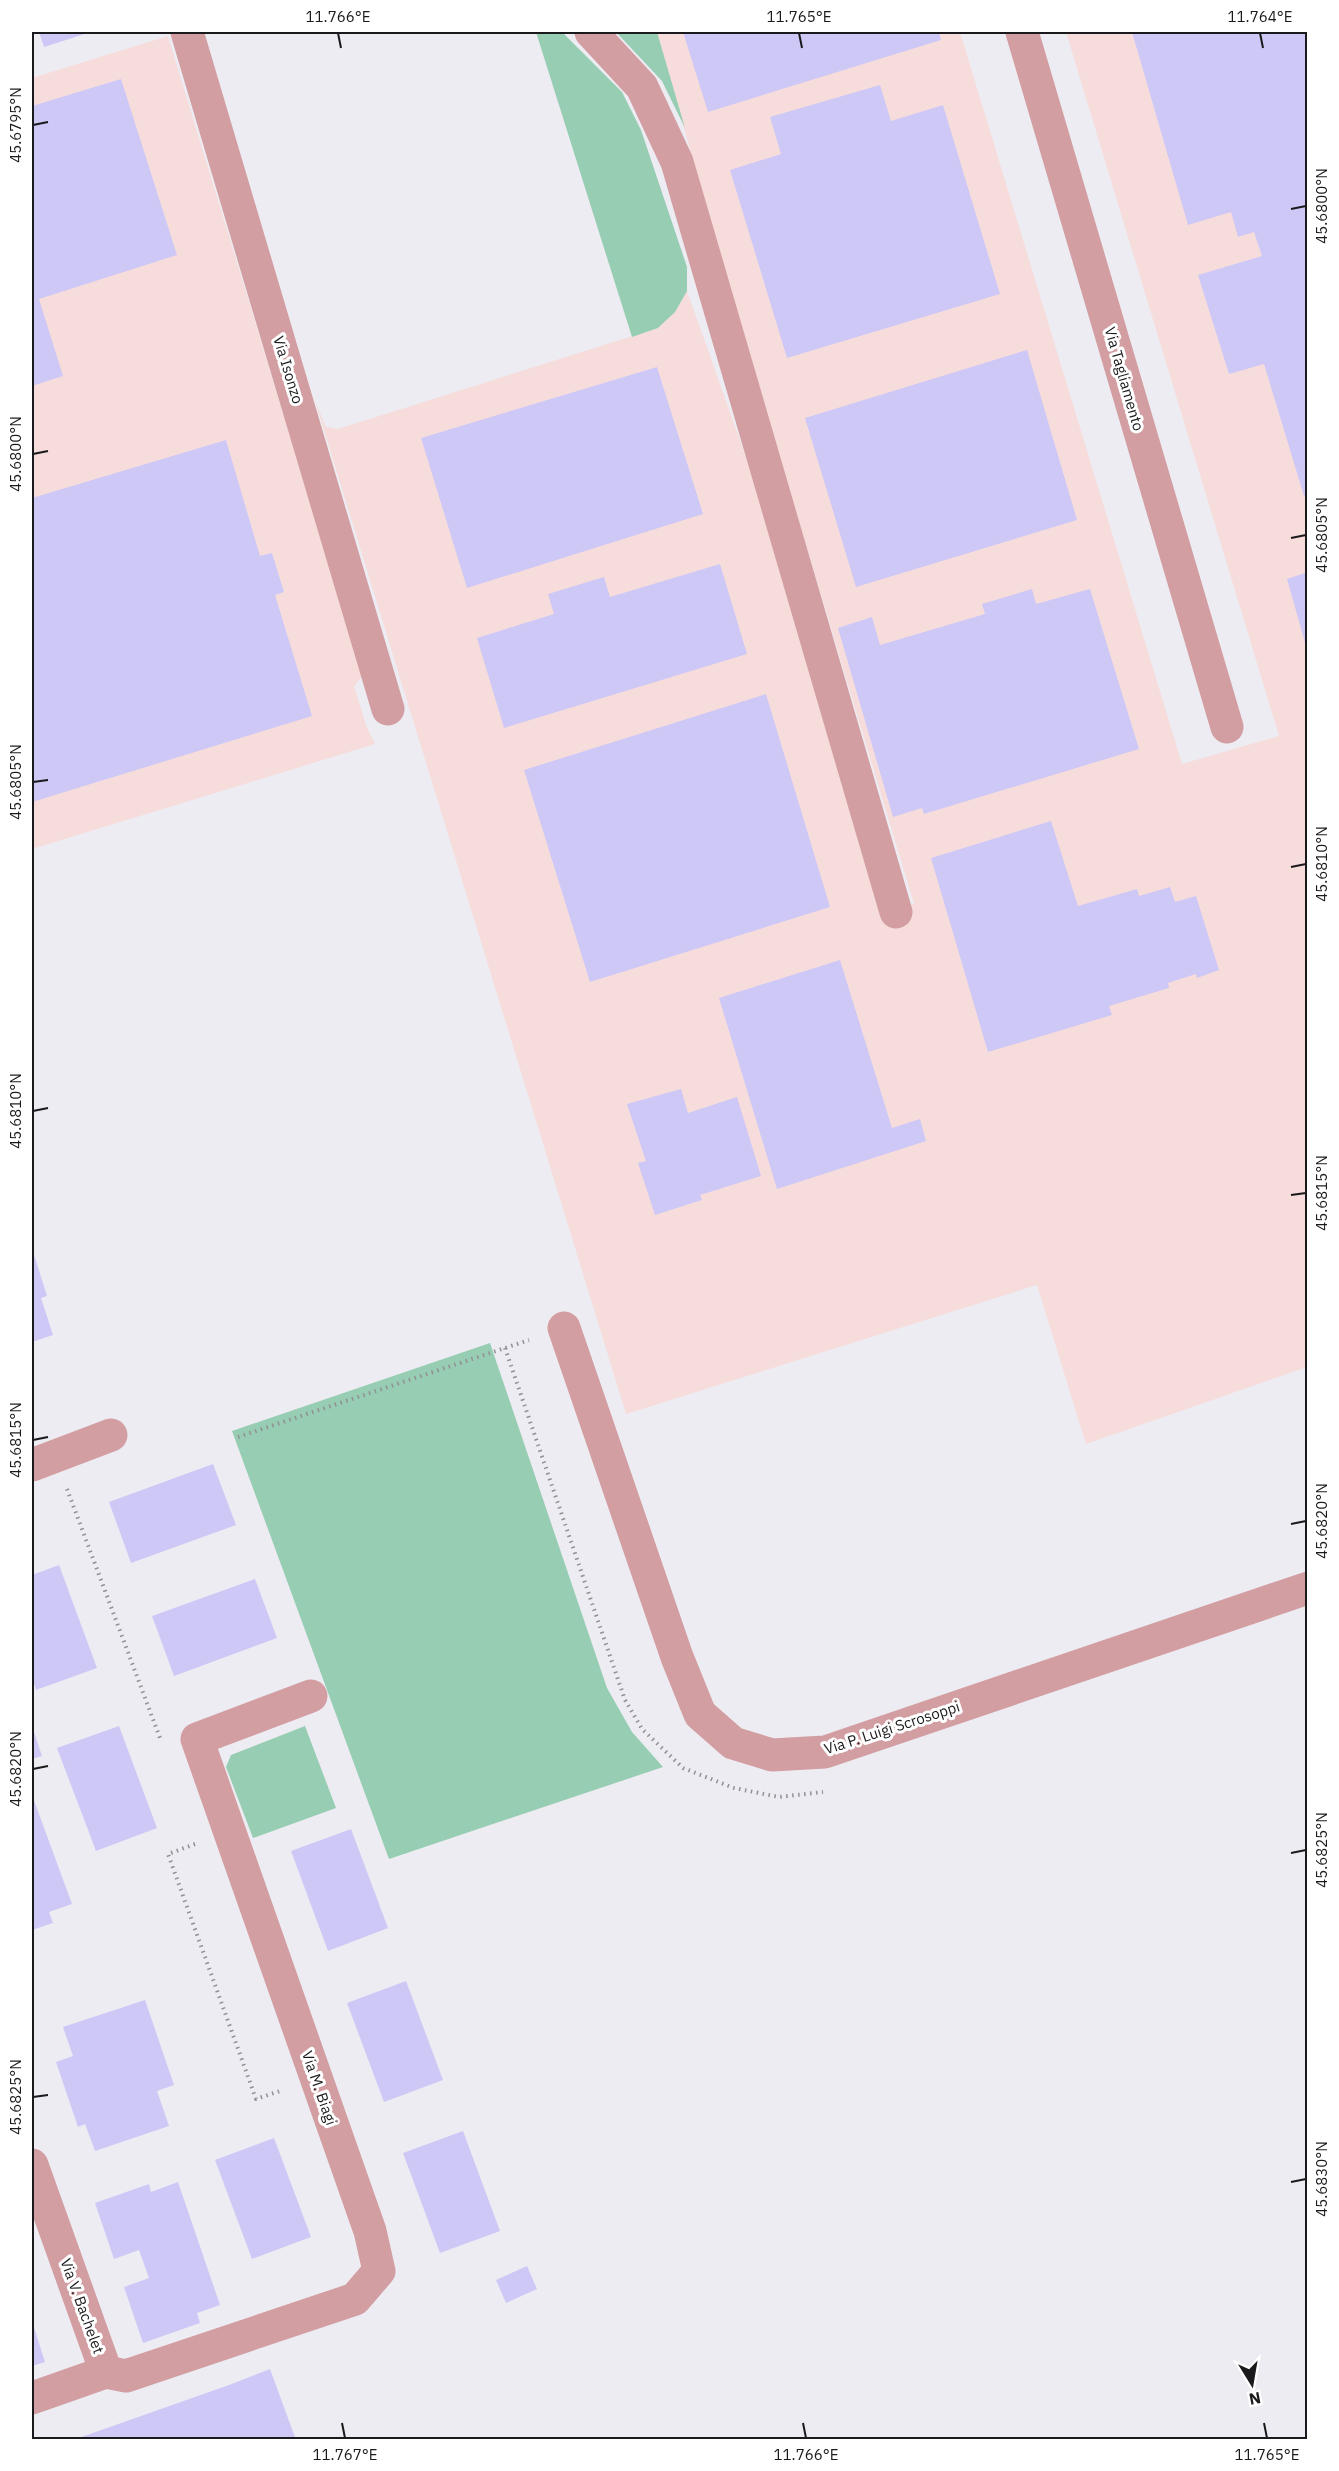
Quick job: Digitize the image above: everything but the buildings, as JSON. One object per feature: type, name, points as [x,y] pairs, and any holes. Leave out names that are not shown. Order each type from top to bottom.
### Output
[{"type":"street","name":"Via Isonzo","points":[[188,32],[388,709]]},
{"type":"street","points":[[591,32],[642,87],[677,162],[896,912]]},
{"type":"street","name":"Via Tagliamento","points":[[1022,32],[1227,727]]},
{"type":"street","name":"Via P. Luigi Scrosoppi","points":[[564,1328],[673,1646],[696,1705],[700,1714],[733,1743],[772,1755],[825,1752],[1308,1588]]},
{"type":"street","points":[[32,1465],[111,1435]]},
{"type":"street","name":"Via M. Biagi","points":[[106,2372],[126,2376],[355,2299],[379,2271],[370,2231],[197,1739],[311,1696]]},
{"type":"street","name":"Via V. Bachelet","points":[[32,2165],[106,2372],[32,2398]]},
{"type":"path","points":[[238,1437],[564,1328]]},
{"type":"path","points":[[505,1348],[625,1700],[642,1729],[683,1768],[734,1788],[779,1797],[827,1791]]},
{"type":"path","points":[[67,1489],[162,1743]]},
{"type":"path","points":[[199,1842],[168,1854],[252,2088],[256,2099],[288,2088]]},
{"type":"shaded area","points":[[657,32],[960,32],[1182,764],[1279,736],[1066,32],[1307,32],[1307,1367],[1086,1444],[1037,1285],[626,1414],[315,401],[326,427],[338,429],[658,328],[675,312],[687,291],[770,525],[882,914],[914,904],[733,302]]},
{"type":"shaded area","points":[[168,36],[363,676],[354,686],[366,725],[375,744],[32,849],[32,78]]},
{"type":"green space","points":[[536,32],[562,32],[622,92],[641,130],[687,267],[687,291],[675,312],[658,328],[632,337]]},
{"type":"green space","points":[[616,32],[657,32],[685,128],[662,81]]},
{"type":"green space","points":[[490,1343],[607,1688],[632,1732],[663,1767],[389,1859],[232,1431]]},
{"type":"green space","points":[[305,1726],[336,1808],[253,1838],[226,1767],[231,1755]]}]
